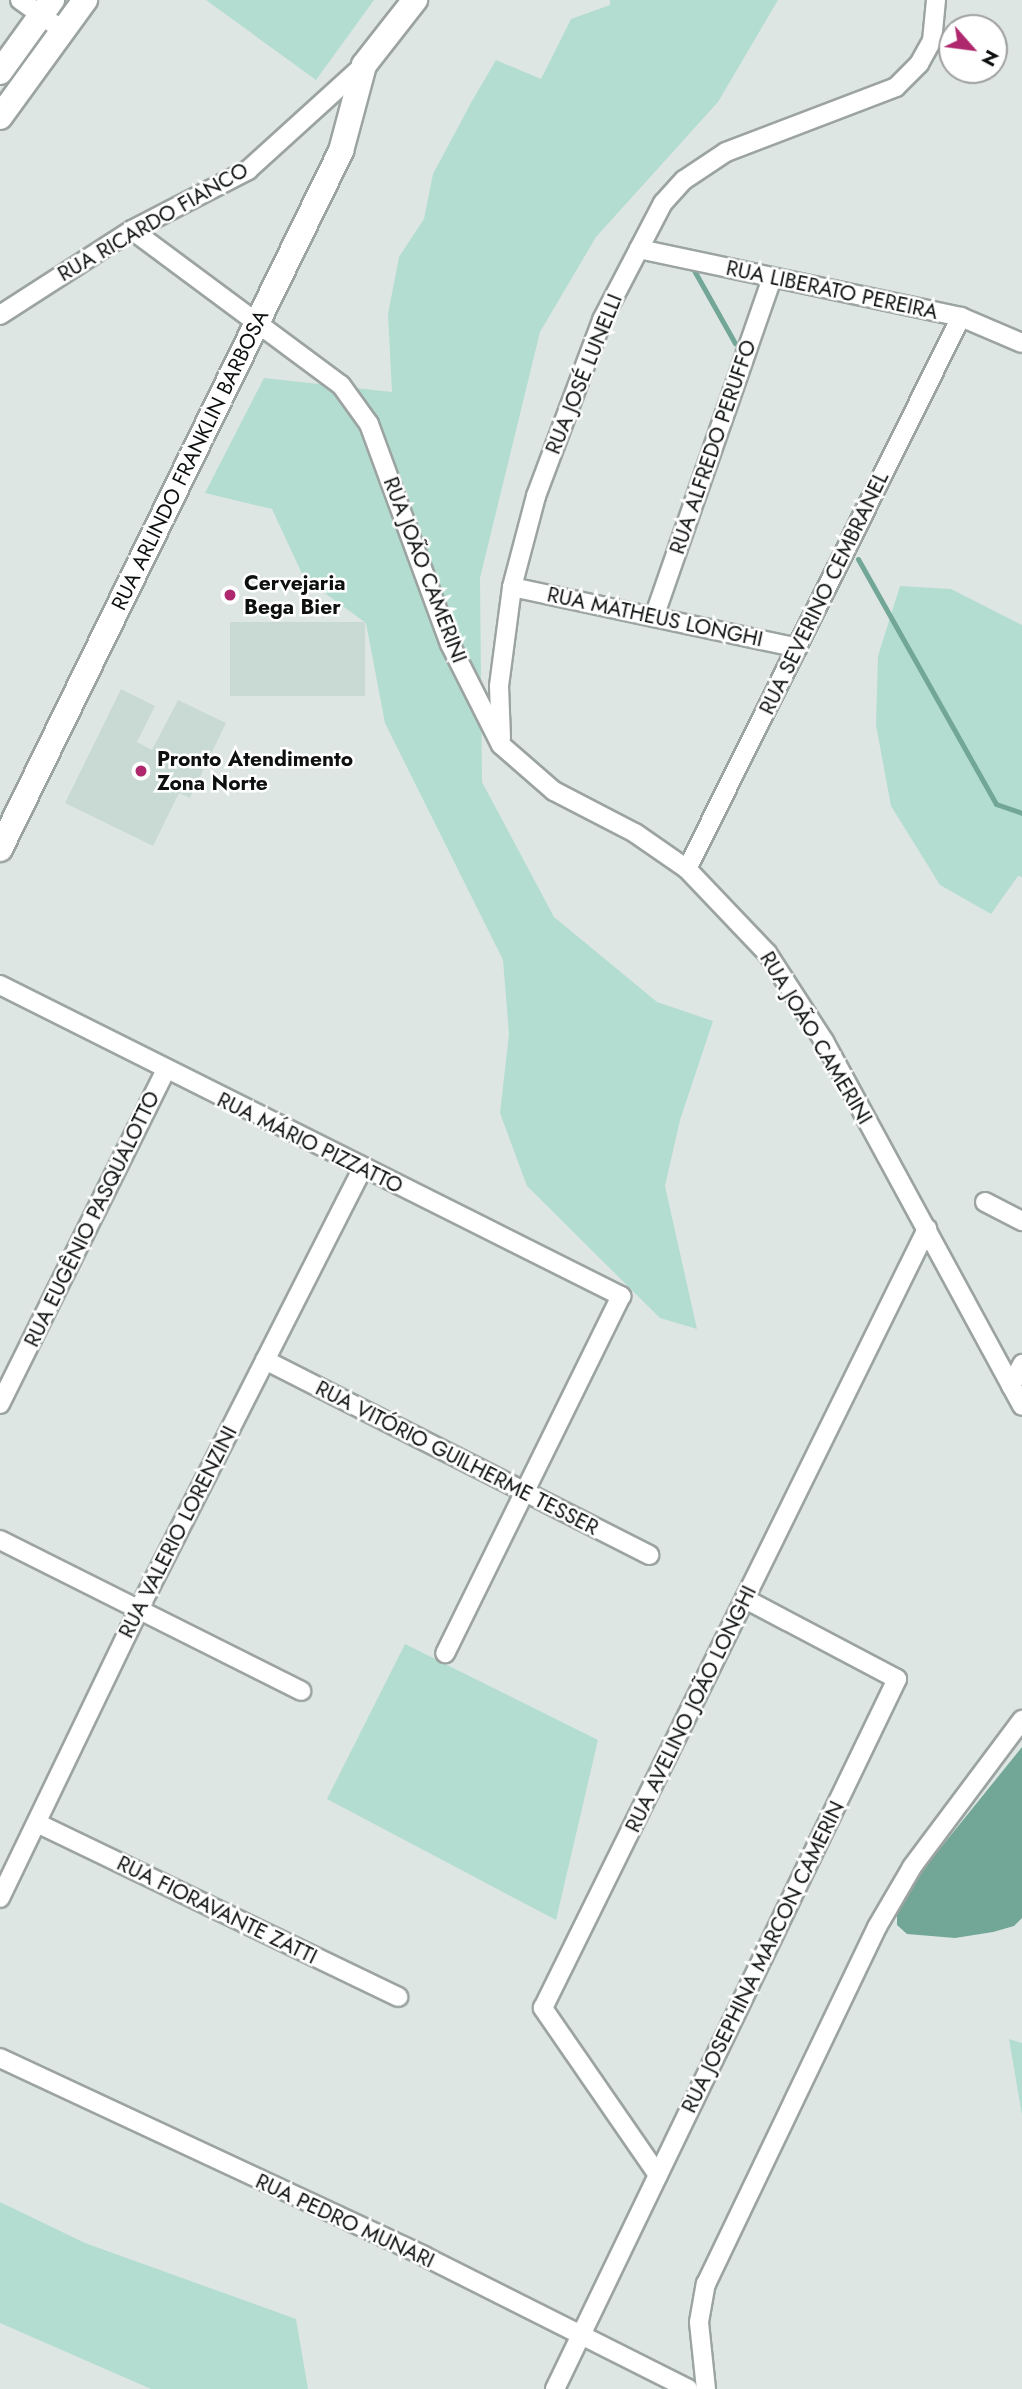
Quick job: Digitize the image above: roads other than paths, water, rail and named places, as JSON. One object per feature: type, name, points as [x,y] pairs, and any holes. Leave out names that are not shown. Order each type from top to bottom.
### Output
[{"type":"street","points":[[20,0],[46,8],[62,30]]},
{"type":"street","points":[[0,117],[85,0]]},
{"type":"street","name":"RUA RICARDO FIANCO","points":[[0,315],[132,230],[248,170],[364,65],[415,0]]},
{"type":"street","name":"RUA JOSÉ LUNELLI","points":[[501,745],[499,686],[512,587],[536,496],[602,320],[663,203],[684,180],[726,152],[895,87],[919,64],[932,41],[936,0]]},
{"type":"street","points":[[0,72],[46,8]]},
{"type":"street","name":"RUA ARLINDO FRANKLIN BARBOSA","points":[[0,849],[341,151],[364,65]]},
{"type":"street","name":"RUA JOÃO CAMERINI","points":[[132,230],[341,385],[369,424],[450,644],[501,745],[554,791],[635,833],[687,869],[767,953],[824,1041],[1022,1406]]},
{"type":"street","name":"RUA LIBERATO PEREIRA","points":[[639,249],[961,317],[1022,343]]},
{"type":"street","name":"RUA ALFREDO PERUFFO","points":[[654,617],[772,278]]},
{"type":"street","name":"RUA SEVERINO CEMBRANEL","points":[[687,869],[961,317]]},
{"type":"street","name":"RUA MATHEUS LONGHI","points":[[512,587],[797,648]]},
{"type":"street","name":"RUA MÁRIO PIZZATTO","points":[[0,985],[165,1072],[621,1296],[525,1492]]},
{"type":"street","name":"RUA EUGÊNIO PASQUALOTTO","points":[[0,1404],[165,1072]]},
{"type":"street","name":"RUA VALERIO LORENZINI","points":[[0,1898],[140,1606],[362,1169]]},
{"type":"street","points":[[985,1202],[1022,1221]]},
{"type":"street","name":"RUA AVELINO JOÃO LONGHI","points":[[658,2175],[543,2008],[927,1229]]},
{"type":"street","name":"RUA VITÓRIO GUILHERME TESSER","points":[[265,1360],[649,1555]]},
{"type":"street","points":[[1011,1386],[1022,1364]]},
{"type":"street","points":[[445,1653],[525,1492]]},
{"type":"street","points":[[0,1540],[140,1606],[301,1691]]},
{"type":"street","name":"RUA JOSEPHINA MARCON CAMERIN","points":[[555,2389],[897,1679],[745,1599]]},
{"type":"street","points":[[706,2389],[699,2322],[706,2284],[877,1927],[912,1867],[1022,1720]]},
{"type":"street","name":"RUA FIORAVANTE ZATTI","points":[[37,1823],[398,1997]]},
{"type":"street","name":"RUA PEDRO MUNARI","points":[[0,2058],[581,2334],[688,2389]]},
{"type":"waterway","points":[[691,265],[735,343]]},
{"type":"waterway","points":[[858,559],[996,804],[1022,813]]},
{"type":"place","name":"Cervejaria Bega Bier","points":[[230,595]]},
{"type":"place","name":"Pronto Atendimento Zona Norte","points":[[141,771]]}]
